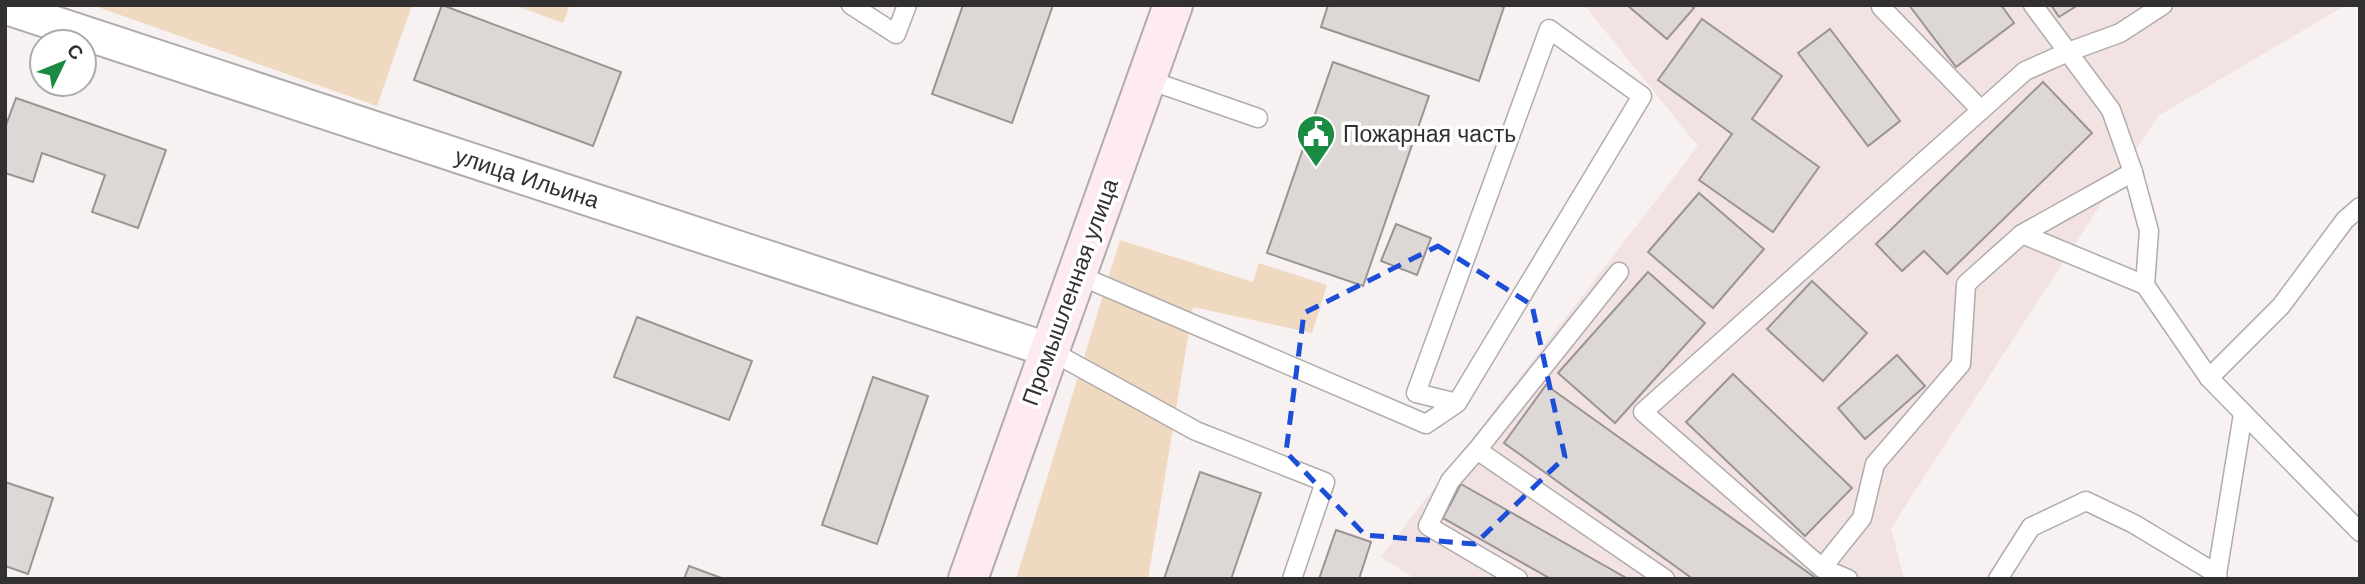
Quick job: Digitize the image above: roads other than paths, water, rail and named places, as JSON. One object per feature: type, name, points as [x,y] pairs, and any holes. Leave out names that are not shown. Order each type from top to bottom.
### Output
[{"type":"main road","name":"Промышленная улица","points":[[968,579],[1173,5]]},
{"type":"street","name":"улица Ильина","points":[[5,7],[1049,350]]},
{"type":"lane","points":[[851,5],[896,34],[908,5]]},
{"type":"lane","points":[[2033,5],[2110,110],[2133,172],[2149,231],[2144,285]]},
{"type":"lane","points":[[1849,579],[1822,568],[1643,412],[2025,71],[2120,33],[2163,5]]},
{"type":"lane","points":[[1881,7],[1981,110]]},
{"type":"lane","points":[[1076,274],[1426,424],[1457,402],[1642,96],[1549,29],[1416,393],[1457,402]]},
{"type":"lane","points":[[1146,79],[1258,117]]},
{"type":"lane","points":[[1822,568],[1862,518],[1875,464],[1961,364],[1966,284],[2022,234],[2133,172]]},
{"type":"lane","points":[[2208,378],[2281,306],[2345,220],[2360,206]]},
{"type":"lane","points":[[2022,234],[2144,285],[2208,378],[2360,532]]},
{"type":"lane","points":[[1518,579],[1428,526],[1450,481],[1619,272]]},
{"type":"lane","points":[[1049,350],[1196,431],[1325,482],[1292,579]]},
{"type":"lane","points":[[1998,579],[2031,527],[2086,501],[2134,524],[2217,576],[2243,414]]},
{"type":"lane","points":[[1477,450],[1665,579]]},
{"type":"place","name":"Пожарная часть","points":[[1316,168]]}]
